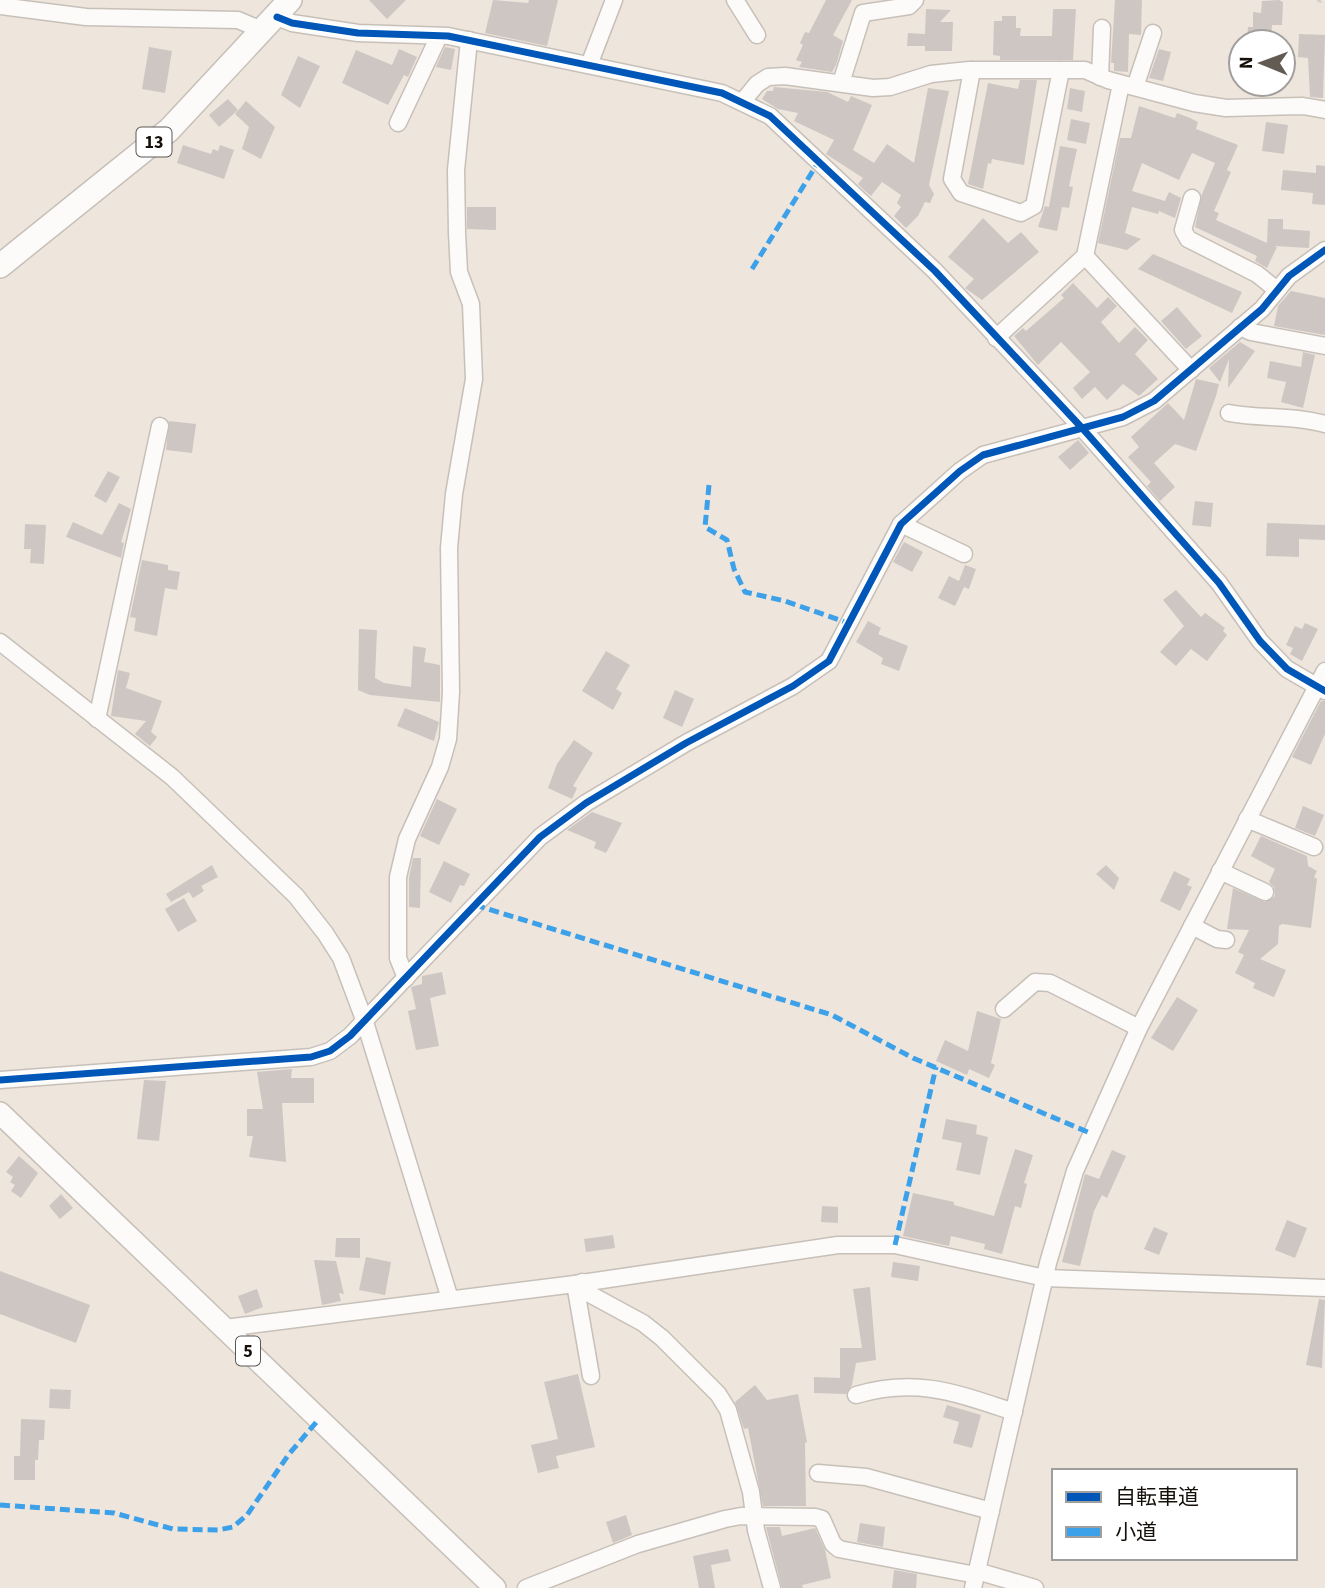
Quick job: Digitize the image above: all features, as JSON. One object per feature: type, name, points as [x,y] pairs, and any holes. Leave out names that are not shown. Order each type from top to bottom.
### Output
[{"type":"highway","name":"13","points":[[0,265],[169,130],[277,16]]},
{"type":"main road","name":"5","points":[[0,1113],[495,1588]]},
{"type":"street","points":[[589,65],[614,0]]},
{"type":"street","points":[[735,0],[757,35]]},
{"type":"street","points":[[841,83],[864,7],[909,6],[915,0]]},
{"type":"street","points":[[0,6],[86,17],[237,19],[277,16],[292,23],[358,33],[439,36],[722,93],[743,101],[770,117],[935,271],[1083,429],[1219,583],[1260,641],[1287,668],[1321,689]]},
{"type":"street","points":[[1100,77],[1102,28]]},
{"type":"street","points":[[996,338],[1085,256],[1128,86],[1153,33]]},
{"type":"street","points":[[398,123],[439,36]]},
{"type":"street","points":[[406,978],[398,958],[398,877],[407,839],[439,767],[448,739],[449,548],[454,495],[474,379],[471,304],[459,272],[456,170],[469,40]]},
{"type":"street","points":[[743,101],[757,84],[768,77],[785,76],[890,87],[930,74],[972,70],[1085,70],[1128,86],[1226,108],[1303,106],[1325,110]]},
{"type":"street","points":[[972,70],[952,179],[961,193],[1021,213],[1034,206],[1061,70]]},
{"type":"street","points":[[1192,198],[1183,230],[1188,239],[1256,274],[1277,290]]},
{"type":"street","points":[[0,1080],[311,1057],[330,1051],[365,1022],[540,837],[566,815],[830,661],[901,523],[922,502],[983,455],[1083,429],[1122,416],[1154,401],[1262,309],[1289,276],[1325,250]]},
{"type":"street","points":[[1085,256],[1191,370]]},
{"type":"street","points":[[1240,327],[1251,332],[1325,346]]},
{"type":"street","points":[[1229,413],[1304,418],[1325,424]]},
{"type":"street","points":[[97,719],[160,426]]},
{"type":"street","points":[[901,523],[964,554]]},
{"type":"street","points":[[0,642],[172,777],[296,896],[341,958],[365,1022],[450,1299]]},
{"type":"street","points":[[975,1578],[1045,1278],[1075,1171],[1139,1028],[1247,819],[1321,689],[1325,671]]},
{"type":"street","points":[[1247,819],[1314,846]]},
{"type":"street","points":[[1220,871],[1265,892]]},
{"type":"street","points":[[1192,926],[1217,939],[1226,940]]},
{"type":"street","points":[[1004,1009],[1035,982],[1050,983],[1139,1028]]},
{"type":"street","points":[[225,1328],[578,1283],[838,1245],[865,1244],[895,1245],[1045,1278],[1325,1288]]},
{"type":"street","points":[[578,1283],[591,1376]]},
{"type":"street","points":[[578,1283],[584,1292],[643,1323],[662,1338],[718,1394],[728,1410],[739,1444],[772,1588]]},
{"type":"street","points":[[856,1395],[891,1386],[923,1385],[1014,1412]]},
{"type":"street","points":[[818,1473],[866,1476],[991,1511]]},
{"type":"street","points":[[526,1588],[668,1534],[741,1516],[815,1517],[822,1519],[833,1544],[839,1549],[1035,1588]]},
{"type":"path","points":[[1317,0],[1325,4]]},
{"type":"building","points":[[369,0],[406,0],[387,19]]},
{"type":"building","points":[[493,0],[528,3],[529,0],[558,0],[547,46],[485,33]]},
{"type":"building","points":[[826,0],[852,0],[833,35],[843,41],[832,72],[799,67],[802,62],[796,60],[805,32],[809,33]]},
{"type":"building","points":[[1115,0],[1142,0],[1141,35],[1129,34],[1128,72],[1114,71],[1114,63],[1111,63]]},
{"type":"building","points":[[1262,1],[1283,2],[1282,25],[1248,28],[1253,27],[1253,12],[1261,13]]},
{"type":"building","points":[[926,9],[951,10],[940,22],[953,22],[952,51],[925,51],[925,46],[907,46],[908,33],[925,34]]},
{"type":"building","points":[[1053,9],[1076,9],[1073,60],[1000,60],[1000,56],[993,55],[994,21],[1002,21],[1002,16],[1016,16],[1016,28],[1021,28],[1020,36],[1052,36]]},
{"type":"building","points":[[1299,34],[1325,35],[1323,98],[1310,97],[1308,58],[1298,57]]},
{"type":"building","points":[[149,47],[172,51],[165,93],[142,89]]},
{"type":"building","points":[[445,47],[455,49],[451,70],[436,67]]},
{"type":"building","points":[[399,49],[417,57],[408,77],[404,75],[388,105],[342,83],[356,50],[392,65]]},
{"type":"building","points":[[1159,49],[1171,52],[1163,81],[1149,78]]},
{"type":"building","points":[[298,56],[320,66],[300,108],[281,95]]},
{"type":"building","points":[[1020,80],[1037,80],[1024,165],[992,159],[991,164],[988,163],[983,189],[968,184],[988,83],[1018,89]]},
{"type":"building","points":[[774,87],[827,92],[848,102],[851,96],[872,105],[853,150],[874,163],[887,144],[914,163],[928,88],[949,91],[929,185],[934,194],[930,203],[925,202],[918,216],[906,228],[894,216],[901,207],[897,203],[901,195],[882,182],[871,196],[865,191],[858,184],[863,178],[826,154],[834,140],[794,121],[798,113],[778,109],[762,99],[767,91],[773,91]]},
{"type":"building","points":[[1070,88],[1085,91],[1082,112],[1067,109]]},
{"type":"building","points":[[228,99],[238,110],[219,127],[209,115]]},
{"type":"building","points":[[246,101],[275,127],[261,159],[242,149],[249,127],[235,114]]},
{"type":"building","points":[[1139,106],[1175,118],[1177,113],[1190,118],[1198,122],[1196,129],[1238,145],[1227,170],[1231,172],[1214,211],[1219,213],[1216,220],[1267,243],[1268,219],[1283,219],[1283,229],[1310,231],[1309,248],[1274,246],[1277,247],[1267,268],[1255,261],[1257,256],[1195,227],[1202,194],[1215,163],[1192,153],[1179,180],[1142,163],[1132,191],[1165,201],[1169,192],[1181,198],[1175,218],[1159,211],[1158,214],[1132,207],[1125,233],[1141,239],[1127,250],[1098,243],[1120,138],[1131,138]]},
{"type":"building","points":[[1071,119],[1090,123],[1086,144],[1067,140]]},
{"type":"building","points":[[1266,122],[1288,125],[1284,154],[1262,151]]},
{"type":"building","points":[[183,145],[211,154],[213,149],[218,151],[220,145],[234,150],[224,179],[177,163]]},
{"type":"building","points":[[1060,146],[1077,149],[1069,186],[1073,187],[1069,208],[1062,207],[1057,231],[1038,227],[1045,206],[1049,207]]},
{"type":"building","points":[[1316,165],[1325,166],[1325,205],[1312,204],[1313,193],[1281,190],[1283,170],[1316,173]]},
{"type":"building","points":[[467,207],[496,207],[496,230],[467,229]]},
{"type":"building","points":[[983,218],[1008,243],[1021,232],[1039,252],[982,300],[965,288],[974,279],[948,257]]},
{"type":"building","points":[[1153,254],[1242,292],[1232,313],[1138,269]]},
{"type":"building","points":[[1073,283],[1097,308],[1108,297],[1117,306],[1101,322],[1119,343],[1135,327],[1148,340],[1135,354],[1158,379],[1139,396],[1123,384],[1107,400],[1095,387],[1082,399],[1073,388],[1090,372],[1061,342],[1038,365],[1014,336],[1023,328],[1026,331],[1064,298],[1061,295]]},
{"type":"building","points":[[1291,291],[1325,298],[1325,335],[1274,326],[1278,306]]},
{"type":"building","points":[[1177,307],[1202,336],[1186,349],[1161,321]]},
{"type":"building","points":[[1240,342],[1255,351],[1228,388],[1229,359],[1220,382],[1209,368]]},
{"type":"building","points":[[1303,352],[1315,355],[1303,408],[1281,402],[1286,382],[1267,378],[1270,361],[1301,367]]},
{"type":"building","points":[[1196,379],[1219,384],[1216,396],[1196,451],[1175,444],[1154,463],[1175,487],[1160,501],[1147,486],[1151,482],[1128,457],[1139,447],[1131,437],[1168,403],[1184,420]]},
{"type":"building","points":[[169,421],[196,424],[192,453],[166,450]]},
{"type":"building","points":[[1078,440],[1089,453],[1070,470],[1058,457]]},
{"type":"building","points":[[108,471],[120,477],[106,503],[94,496]]},
{"type":"building","points":[[1195,501],[1213,503],[1211,527],[1192,525]]},
{"type":"building","points":[[119,503],[131,509],[121,542],[124,543],[121,558],[66,537],[73,522],[102,535]]},
{"type":"building","points":[[1267,523],[1325,525],[1325,540],[1299,539],[1299,557],[1266,556]]},
{"type":"building","points":[[25,524],[46,525],[44,564],[30,563],[31,549],[24,549]]},
{"type":"building","points":[[904,542],[923,552],[912,572],[893,562]]},
{"type":"building","points":[[142,560],[168,565],[168,570],[180,572],[177,590],[165,588],[157,636],[134,631],[136,618],[130,617]]},
{"type":"building","points":[[965,565],[976,569],[969,589],[964,587],[955,606],[938,598],[949,576],[959,581]]},
{"type":"building","points":[[1176,590],[1201,617],[1205,613],[1225,628],[1223,631],[1227,635],[1207,661],[1191,649],[1176,666],[1160,652],[1184,626],[1163,600]]},
{"type":"building","points":[[868,621],[881,628],[878,634],[908,646],[899,671],[881,664],[883,658],[856,642]]},
{"type":"building","points":[[1305,623],[1318,629],[1302,661],[1290,654],[1293,648],[1286,645],[1295,626],[1302,629]]},
{"type":"building","points":[[359,629],[377,630],[375,678],[384,683],[411,687],[413,646],[426,648],[424,662],[440,665],[440,702],[370,695],[358,690]]},
{"type":"building","points":[[606,651],[630,665],[616,689],[622,693],[613,710],[582,691]]},
{"type":"building","points":[[118,670],[130,673],[126,688],[162,701],[151,732],[157,737],[150,746],[135,734],[146,721],[111,716]]},
{"type":"building","points":[[675,690],[694,699],[682,727],[663,718]]},
{"type":"building","points":[[1321,701],[1325,701],[1325,734],[1311,765],[1292,757]]},
{"type":"building","points":[[405,708],[439,722],[434,741],[397,726]]},
{"type":"building","points":[[574,740],[593,753],[573,786],[577,788],[572,799],[548,788],[557,764]]},
{"type":"building","points":[[437,799],[457,809],[439,845],[420,836]]},
{"type":"building","points":[[1303,806],[1324,815],[1315,836],[1295,828]]},
{"type":"building","points":[[592,812],[622,823],[606,853],[594,848],[596,842],[567,830]]},
{"type":"building","points":[[1261,836],[1307,856],[1308,866],[1317,871],[1314,877],[1317,879],[1311,928],[1282,924],[1279,926],[1278,944],[1260,959],[1286,970],[1274,997],[1253,988],[1255,983],[1235,973],[1244,955],[1238,952],[1249,930],[1227,929],[1233,888],[1265,902],[1275,896],[1274,887],[1269,882],[1275,869],[1251,856]]},
{"type":"building","points":[[413,858],[421,858],[420,908],[409,907],[409,878]]},
{"type":"building","points":[[444,861],[470,874],[464,886],[460,885],[451,903],[429,892]]},
{"type":"building","points":[[212,865],[218,877],[201,886],[204,891],[193,898],[189,892],[171,902],[166,894]]},
{"type":"building","points":[[1106,865],[1119,878],[1114,890],[1096,874]]},
{"type":"building","points":[[1174,871],[1190,879],[1187,885],[1192,887],[1180,911],[1160,901]]},
{"type":"building","points":[[184,898],[197,921],[178,932],[165,909]]},
{"type":"building","points":[[442,972],[446,994],[430,998],[439,1046],[416,1050],[408,1011],[416,1009],[411,987],[422,984],[422,976]]},
{"type":"building","points":[[1177,997],[1198,1010],[1173,1051],[1151,1038]]},
{"type":"building","points":[[977,1011],[1001,1019],[991,1063],[995,1065],[989,1078],[969,1069],[967,1075],[936,1061],[945,1040],[968,1051]]},
{"type":"building","points":[[292,1069],[291,1078],[314,1078],[314,1103],[282,1103],[286,1162],[249,1157],[253,1136],[247,1136],[247,1109],[263,1109],[257,1072]]},
{"type":"building","points":[[144,1080],[166,1081],[159,1141],[137,1139]]},
{"type":"building","points":[[946,1119],[977,1125],[976,1134],[988,1137],[980,1175],[956,1170],[962,1143],[942,1139]]},
{"type":"building","points":[[1015,1149],[1033,1155],[1024,1183],[1027,1184],[1021,1208],[1015,1206],[1002,1254],[984,1249],[985,1244],[951,1236],[949,1246],[903,1236],[913,1193],[954,1202],[954,1205],[994,1216]]},
{"type":"building","points":[[1112,1150],[1126,1156],[1107,1198],[1102,1195],[1094,1211],[1080,1266],[1062,1262],[1085,1174],[1099,1179]]},
{"type":"building","points":[[19,1156],[38,1173],[21,1198],[11,1191],[15,1185],[10,1182],[13,1177],[6,1172]]},
{"type":"building","points":[[61,1194],[73,1208],[60,1219],[49,1206]]},
{"type":"building","points":[[822,1206],[838,1207],[838,1223],[821,1222]]},
{"type":"building","points":[[1287,1220],[1307,1228],[1295,1258],[1275,1250]]},
{"type":"building","points":[[1154,1227],[1168,1233],[1159,1255],[1144,1249]]},
{"type":"building","points":[[613,1235],[615,1248],[586,1252],[584,1239]]},
{"type":"building","points":[[336,1238],[360,1238],[360,1258],[335,1257]]},
{"type":"building","points":[[366,1257],[391,1262],[385,1295],[359,1290]]},
{"type":"building","points":[[314,1260],[336,1261],[344,1294],[339,1293],[341,1301],[322,1305]]},
{"type":"building","points":[[893,1262],[920,1266],[918,1281],[891,1277]]},
{"type":"building","points":[[0,1271],[90,1305],[76,1343],[0,1314]]},
{"type":"building","points":[[870,1287],[876,1360],[856,1363],[852,1385],[846,1394],[814,1393],[814,1377],[840,1378],[840,1348],[862,1348],[853,1289]]},
{"type":"building","points":[[257,1289],[263,1307],[245,1314],[238,1296]]},
{"type":"building","points":[[1319,1299],[1325,1300],[1322,1368],[1306,1365]]},
{"type":"building","points":[[578,1374],[595,1447],[556,1456],[559,1468],[538,1473],[531,1445],[558,1439],[544,1382]]},
{"type":"building","points":[[755,1385],[767,1400],[798,1394],[807,1442],[806,1506],[763,1506],[748,1428],[744,1429],[735,1402]]},
{"type":"building","points":[[50,1389],[71,1390],[70,1409],[49,1408]]},
{"type":"building","points":[[947,1405],[981,1415],[972,1448],[953,1443],[959,1422],[943,1417]]},
{"type":"building","points":[[21,1419],[45,1420],[44,1440],[39,1440],[38,1460],[35,1460],[35,1480],[14,1480],[14,1456],[20,1456]]},
{"type":"building","points":[[626,1515],[632,1535],[613,1543],[606,1522]]},
{"type":"building","points":[[860,1523],[885,1527],[883,1547],[857,1542]]},
{"type":"building","points":[[766,1527],[780,1527],[782,1536],[815,1528],[825,1550],[831,1578],[802,1585],[803,1588],[782,1588]]},
{"type":"building","points":[[728,1549],[731,1561],[711,1565],[715,1588],[699,1588],[693,1556]]},
{"type":"building","points":[[894,1570],[917,1574],[916,1588],[892,1588]]},
{"type":"marked path","points":[[752,269],[819,161]]},
{"type":"marked path","points":[[709,485],[705,527],[727,540],[734,569],[745,592],[785,601],[851,624]]},
{"type":"marked path","points":[[475,905],[832,1015],[913,1058],[1090,1133]]},
{"type":"marked path","points":[[895,1245],[936,1067]]},
{"type":"marked path","points":[[0,1505],[114,1513],[173,1529],[218,1530],[233,1527],[247,1515],[289,1454],[319,1419]]},
{"type":"cycle path","points":[[277,17],[292,23],[358,33],[448,36],[722,93],[770,116],[935,271],[1083,429],[1219,583],[1260,641],[1287,669],[1325,691]]},
{"type":"cycle path","points":[[0,1080],[311,1057],[330,1051],[350,1036],[540,837],[586,803],[686,743],[793,686],[829,661],[901,524],[960,471],[983,455],[1123,417],[1154,401],[1262,309],[1289,276],[1325,250]]}]
